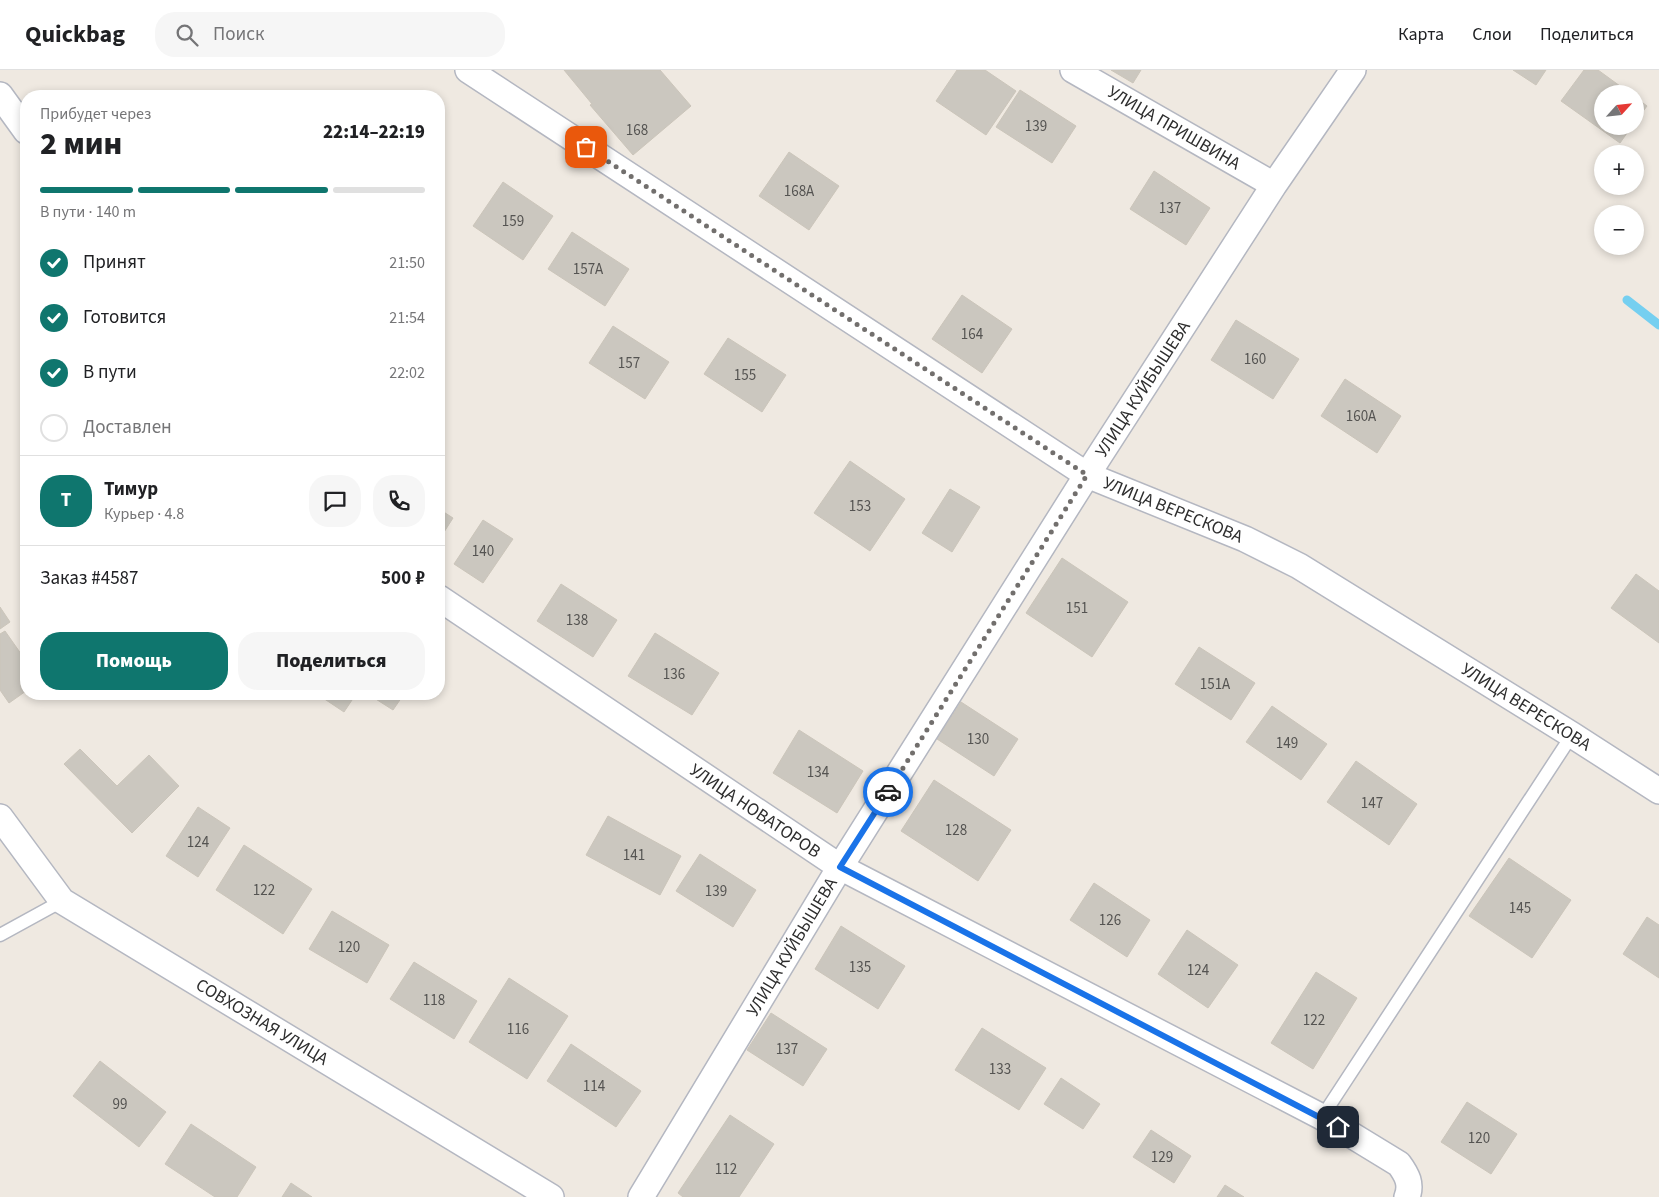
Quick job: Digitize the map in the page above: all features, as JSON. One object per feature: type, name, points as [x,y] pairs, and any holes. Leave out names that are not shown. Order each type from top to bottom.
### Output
[{"type":"street","name":"УЛИЦА ВЕРЕСКОВА","points":[[468,70],[1087,475],[1245,539],[1299,566],[1659,791]]},
{"type":"street","name":"УЛИЦА ПРИШВИНА","points":[[1073,70],[1274,186]]},
{"type":"street","name":"УЛИЦА КУЙБЫШЕВА","points":[[641,1197],[840,867],[1087,475],[1274,186],[1353,70]]},
{"type":"street","points":[[0,95],[20,123]]},
{"type":"street","name":"УЛИЦА НОВАТОРОВ","points":[[445,602],[840,867],[1322,1117],[1399,1164],[1406,1174],[1410,1185],[1407,1197]]},
{"type":"street","name":"СОВХОЗНАЯ УЛИЦА","points":[[0,817],[62,901],[551,1197]]},
{"type":"lane","points":[[1322,1117],[1572,735]]},
{"type":"lane","points":[[0,935],[62,901]]},
{"type":"building","points":[[564,70],[660,70],[691,106],[633,155],[590,105],[592,104]]},
{"type":"building","points":[[957,70],[985,70],[1016,91],[986,135],[936,101]]},
{"type":"building","points":[[1111,70],[1141,70],[1133,83]]},
{"type":"building","points":[[1513,70],[1546,70],[1536,85]]},
{"type":"building","points":[[1584,70],[1598,70],[1619,85],[1594,85],[1594,124],[1561,101]]},
{"type":"building","points":[[1020,90],[1076,126],[1052,163],[996,127]]},
{"type":"building","points":[[1609,135],[1626,135],[1620,143]]},
{"type":"building","points":[[789,152],[839,186],[809,230],[759,196]]},
{"type":"building","points":[[1154,171],[1210,208],[1186,245],[1130,209]]},
{"type":"building","points":[[503,182],[553,216],[523,260],[473,226]]},
{"type":"building","points":[[572,232],[629,269],[605,306],[548,269]]},
{"type":"building","points":[[962,295],[1012,329],[982,373],[932,339]]},
{"type":"building","points":[[1236,320],[1299,359],[1273,399],[1211,360]]},
{"type":"building","points":[[613,326],[669,362],[645,399],[589,363]]},
{"type":"building","points":[[728,338],[786,375],[762,412],[704,374]]},
{"type":"building","points":[[1345,379],[1401,416],[1377,453],[1321,416]]},
{"type":"building","points":[[850,461],[905,499],[870,551],[814,513]]},
{"type":"building","points":[[950,489],[980,507],[952,552],[922,533]]},
{"type":"building","points":[[445,513],[453,518],[445,531]]},
{"type":"building","points":[[483,520],[513,539],[483,583],[454,564]]},
{"type":"building","points":[[1062,558],[1128,602],[1092,657],[1026,613]]},
{"type":"building","points":[[1636,574],[1659,591],[1659,643],[1611,608]]},
{"type":"building","points":[[561,584],[617,620],[593,657],[537,621]]},
{"type":"building","points":[[0,607],[10,622],[0,629]]},
{"type":"building","points":[[5,631],[20,652],[20,695],[9,703],[0,690],[0,634]]},
{"type":"building","points":[[655,633],[719,673],[692,715],[628,676]]},
{"type":"building","points":[[1199,647],[1255,683],[1231,720],[1175,684]]},
{"type":"building","points":[[326,700],[352,700],[344,712]]},
{"type":"building","points":[[377,700],[400,700],[393,710]]},
{"type":"building","points":[[961,702],[1018,739],[994,776],[937,739]]},
{"type":"building","points":[[1272,706],[1327,744],[1301,780],[1246,742]]},
{"type":"building","points":[[799,730],[863,771],[837,813],[773,773]]},
{"type":"building","points":[[80,749],[117,786],[149,755],[179,786],[132,833],[64,764]]},
{"type":"building","points":[[1356,761],[1417,804],[1389,845],[1327,802]]},
{"type":"building","points":[[934,780],[1011,830],[978,881],[901,831]]},
{"type":"building","points":[[198,807],[230,828],[198,877],[166,856]]},
{"type":"building","points":[[608,816],[681,856],[660,895],[586,855]]},
{"type":"building","points":[[244,845],[312,889],[283,934],[216,890]]},
{"type":"building","points":[[700,854],[756,890],[733,927],[676,891]]},
{"type":"building","points":[[1509,858],[1571,900],[1532,958],[1469,916]]},
{"type":"building","points":[[1094,883],[1150,920],[1127,957],[1070,920]]},
{"type":"building","points":[[332,911],[389,945],[367,983],[309,949]]},
{"type":"building","points":[[1647,917],[1659,925],[1659,978],[1623,954]]},
{"type":"building","points":[[841,926],[905,966],[878,1009],[815,969]]},
{"type":"building","points":[[1187,930],[1238,965],[1208,1008],[1158,974]]},
{"type":"building","points":[[414,962],[477,1001],[454,1039],[390,999]]},
{"type":"building","points":[[1316,972],[1357,998],[1313,1069],[1271,1043]]},
{"type":"building","points":[[509,978],[568,1016],[527,1079],[469,1042]]},
{"type":"building","points":[[771,1013],[827,1049],[803,1086],[747,1050]]},
{"type":"building","points":[[982,1028],[1046,1068],[1019,1110],[955,1070]]},
{"type":"building","points":[[571,1044],[641,1091],[616,1127],[547,1081]]},
{"type":"building","points":[[100,1061],[166,1112],[139,1147],[73,1096]]},
{"type":"building","points":[[1061,1078],[1100,1104],[1083,1129],[1044,1104]]},
{"type":"building","points":[[1467,1102],[1517,1134],[1491,1174],[1441,1142]]},
{"type":"building","points":[[730,1115],[774,1144],[739,1197],[683,1197],[678,1193]]},
{"type":"building","points":[[191,1124],[256,1167],[237,1197],[215,1197],[165,1164]]},
{"type":"building","points":[[1151,1130],[1191,1156],[1174,1183],[1133,1157]]},
{"type":"building","points":[[291,1183],[312,1197],[282,1197]]},
{"type":"building","points":[[1225,1185],[1244,1197],[1217,1197]]},
{"type":"waterway","points":[[1627,300],[1659,325]]},
{"type":"way so far","points":[[586,147],[1087,475],[888,792]]},
{"type":"route","points":[[888,792],[840,867],[1338,1127]]}]
